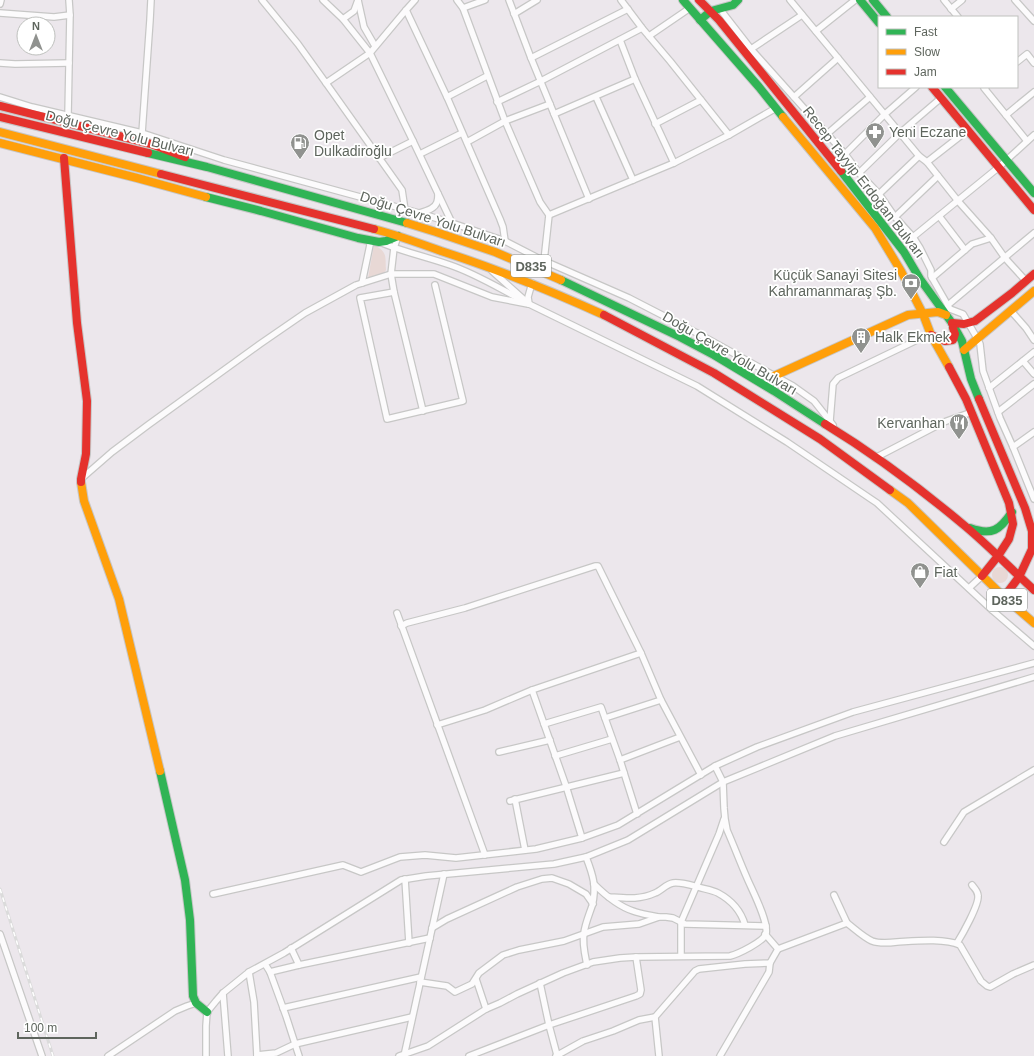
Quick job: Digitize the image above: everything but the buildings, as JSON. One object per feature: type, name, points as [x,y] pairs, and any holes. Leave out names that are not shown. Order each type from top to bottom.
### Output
[{"type":"main road","name":"Recep Tayyip Erdoğan Bulvarı","points":[[683,0],[759,87],[875,228],[901,272],[923,314],[931,335],[952,371],[972,412],[1007,496],[1012,512],[1013,524],[1009,539],[982,576]]},
{"type":"main road","name":"Recep Tayyip Erdoğan Bulvarı","points":[[699,0],[711,11],[721,17],[775,90],[880,220],[904,252],[920,279],[952,323],[962,341],[971,379],[1025,508],[1033,534],[1032,549],[1019,576],[1004,597]]},
{"type":"main road","points":[[860,0],[878,22]]},
{"type":"main road","points":[[874,0],[886,16]]},
{"type":"main road","points":[[700,20],[711,11],[735,2]]},
{"type":"main road","points":[[712,32],[721,17],[735,2]]},
{"type":"main road","points":[[933,88],[1034,210]]},
{"type":"main road","points":[[946,88],[1034,193]]},
{"type":"main road","points":[[0,106],[151,144],[181,155],[207,167]]},
{"type":"main road","name":"Doğu Çevre Yolu Bulvarı","points":[[0,117],[207,167],[422,228],[529,265],[580,288],[686,340],[746,374],[840,433],[875,458],[933,500],[998,556]]},
{"type":"main road","name":"Doğu Çevre Yolu Bulvarı","points":[[0,132],[398,236],[484,265],[565,296],[604,315],[720,377],[820,438],[874,477],[908,504],[982,576]]},
{"type":"main road","points":[[0,143],[64,158],[358,238],[386,241],[398,236]]},
{"type":"main road","points":[[64,158],[77,323],[87,401],[86,454],[81,479],[84,501],[119,599],[185,880],[190,920],[193,996],[196,1003],[207,1012]]},
{"type":"main road","points":[[952,323],[959,325],[968,324],[975,321],[1034,274]]},
{"type":"main road","points":[[964,350],[1034,291]]},
{"type":"main road","points":[[774,376],[908,315],[938,312],[946,315]]},
{"type":"main road","points":[[931,335],[946,342],[953,340],[955,334],[952,323]]},
{"type":"main road","points":[[966,527],[979,532],[991,531],[1003,525],[1012,512]]},
{"type":"main road","name":"D835","points":[[998,556],[1034,590]]},
{"type":"main road","name":"D835","points":[[982,576],[1034,623]]},
{"type":"street","points":[[0,4],[1,0]]},
{"type":"street","points":[[68,115],[69,0]]},
{"type":"street","points":[[142,133],[150,20],[150,0]]},
{"type":"street","points":[[264,0],[298,44],[402,190],[405,210]]},
{"type":"street","points":[[324,0],[343,19],[370,53],[452,223]]},
{"type":"street","points":[[343,19],[354,11],[358,0]]},
{"type":"street","points":[[358,0],[364,27],[375,46]]},
{"type":"street","points":[[326,83],[370,53],[415,0]]},
{"type":"street","points":[[457,0],[463,8],[505,121],[540,202],[549,215],[544,261]]},
{"type":"street","points":[[463,8],[485,0]]},
{"type":"street","points":[[509,0],[531,58],[589,199]]},
{"type":"street","points":[[514,14],[537,0]]},
{"type":"street","points":[[621,0],[729,135]]},
{"type":"street","points":[[790,0],[919,156],[927,162],[958,201],[991,238],[1005,258],[1026,281]]},
{"type":"street","points":[[816,31],[856,0]]},
{"type":"street","points":[[944,0],[957,16]]},
{"type":"street","points":[[951,9],[962,0]]},
{"type":"street","points":[[1016,0],[1034,21]]},
{"type":"street","points":[[649,36],[690,8]]},
{"type":"street","points":[[531,58],[628,9]]},
{"type":"street","points":[[406,10],[467,142],[500,219],[505,241]]},
{"type":"street","points":[[0,12],[54,17],[70,15]]},
{"type":"street","points":[[751,49],[802,15]]},
{"type":"street","points":[[721,17],[845,154],[859,173],[879,194],[895,218],[920,248],[931,270],[930,276],[950,309],[963,314],[980,344],[982,372],[1034,499]]},
{"type":"street","points":[[497,102],[541,81],[642,28]]},
{"type":"street","points":[[620,40],[635,79],[674,163]]},
{"type":"street","points":[[1018,61],[1027,54],[1034,63]]},
{"type":"street","points":[[794,97],[838,58]]},
{"type":"street","points":[[0,63],[69,63]]},
{"type":"street","points":[[447,97],[488,76]]},
{"type":"street","points":[[554,114],[635,79]]},
{"type":"street","points":[[845,154],[885,114],[915,88]]},
{"type":"street","points":[[984,88],[1027,141]]},
{"type":"street","points":[[1006,115],[1034,92]]},
{"type":"street","points":[[0,97],[32,107],[142,133],[224,160]]},
{"type":"street","points":[[596,97],[633,180]]},
{"type":"street","points":[[827,134],[870,97]]},
{"type":"street","points":[[859,173],[900,133],[941,98]]},
{"type":"street","points":[[655,124],[701,100]]},
{"type":"street","points":[[467,142],[505,121],[550,104]]},
{"type":"street","points":[[549,215],[674,163],[729,135],[776,108]]},
{"type":"street","points":[[927,162],[968,130]]},
{"type":"street","points":[[420,154],[462,133]]},
{"type":"street","points":[[912,237],[999,167],[1034,135]]},
{"type":"street","points":[[379,158],[413,140]]},
{"type":"street","points":[[151,144],[224,160],[317,185],[452,223],[505,241],[544,261],[629,298],[697,333],[793,386],[814,401],[840,433]]},
{"type":"street","points":[[879,194],[919,156]]},
{"type":"street","points":[[895,218],[938,176]]},
{"type":"street","points":[[418,213],[434,207],[437,202],[438,194]]},
{"type":"street","points":[[939,216],[966,250]]},
{"type":"street","points":[[948,305],[1034,233]]},
{"type":"street","points":[[398,236],[394,248],[391,274],[423,411]]},
{"type":"street","points":[[932,278],[972,244],[991,238]]},
{"type":"street","points":[[362,284],[375,241],[451,265],[483,279],[529,304]]},
{"type":"street","name":"Doğu Çevre Yolu Bulvarı","points":[[484,265],[529,304],[698,386],[787,442],[877,503],[968,588]]},
{"type":"street","points":[[81,479],[112,452],[148,425],[286,326],[305,313],[356,285],[391,274],[434,274],[492,297],[529,304]]},
{"type":"street","points":[[529,304],[528,296],[532,284]]},
{"type":"street","points":[[394,292],[360,298],[387,419],[463,401],[435,285]]},
{"type":"street","points":[[1010,311],[1026,328],[1034,340]]},
{"type":"street","points":[[830,420],[833,384],[838,378],[917,340]]},
{"type":"street","points":[[989,388],[1034,352]]},
{"type":"street","points":[[1023,361],[1034,374]]},
{"type":"street","points":[[998,412],[1034,384]]},
{"type":"street","points":[[875,458],[944,422],[972,412]]},
{"type":"street","points":[[1013,446],[1034,432]]},
{"type":"street","points":[[401,626],[407,623],[465,608],[598,566],[641,653],[661,700],[701,775]]},
{"type":"street","name":"Recep Tayyip Erdoğan Bulvarı","points":[[968,588],[982,576]]},
{"type":"street","points":[[968,588],[1034,646]]},
{"type":"street","name":"Recep Tayyip Erdoğan Bulvarı","points":[[992,610],[1004,597]]},
{"type":"street","points":[[397,613],[485,855]]},
{"type":"street","points":[[437,725],[485,710],[532,690],[641,653]]},
{"type":"street","points":[[213,894],[343,865],[361,872],[400,857],[425,855],[456,858],[485,855],[536,849],[582,838],[618,825],[715,766],[758,747],[853,712],[1034,663]]},
{"type":"street","points":[[206,1056],[207,1012],[223,993],[249,972],[265,964],[401,880],[444,874],[554,864],[586,857],[628,840],[724,782],[835,736],[1034,677]]},
{"type":"street","points":[[532,690],[556,756],[582,838]]},
{"type":"street","points":[[604,718],[661,700]]},
{"type":"street","points":[[544,724],[601,707],[637,814]]},
{"type":"street","points":[[620,760],[680,737]]},
{"type":"street","points":[[500,752],[550,740]]},
{"type":"street","points":[[556,756],[612,740]]},
{"type":"street","points":[[715,766],[724,782],[724,817],[727,830],[761,910],[766,926],[766,934],[778,949]]},
{"type":"street","points":[[944,842],[964,812],[1034,770]]},
{"type":"street","points":[[525,850],[512,800],[624,773]]},
{"type":"street","points":[[682,956],[681,922],[719,834],[724,817]]},
{"type":"street","points":[[586,857],[594,876],[592,904],[584,934],[586,964]]},
{"type":"street","points":[[402,1056],[444,874]]},
{"type":"street","points":[[432,928],[447,919],[516,887],[542,879],[552,878],[569,884],[586,894],[592,904]]},
{"type":"street","points":[[404,879],[409,942]]},
{"type":"street","points":[[609,897],[628,899],[645,897],[674,883],[691,884],[717,893],[734,904],[744,919],[745,925]]},
{"type":"street","points":[[594,884],[618,904],[634,911],[659,917],[673,918],[685,924],[766,926]]},
{"type":"street","points":[[957,944],[979,898],[977,891],[972,885]]},
{"type":"street","points":[[834,895],[847,923],[860,934],[873,941],[888,943],[937,941],[954,942],[960,945],[981,981],[987,986],[990,987],[1013,974],[1034,966]]},
{"type":"street","points":[[283,1008],[420,980],[447,986],[455,992],[472,984],[480,973],[504,955],[519,950],[564,941],[603,927],[639,924],[659,917]]},
{"type":"street","points":[[720,1056],[769,972],[770,962],[778,949],[847,923]]},
{"type":"street","points":[[0,934],[42,1056]]},
{"type":"street","points":[[402,1056],[428,1046],[486,1009],[540,983],[586,964],[620,958],[636,957],[730,956],[761,940],[766,934]]},
{"type":"street","points":[[270,972],[430,938]]},
{"type":"street","points":[[291,948],[299,965]]},
{"type":"street","points":[[469,1056],[485,1053],[512,1039],[640,994],[641,990],[636,957]]},
{"type":"street","points":[[540,983],[557,1056],[583,1041],[613,1032],[639,1020],[655,1017],[695,971],[699,969],[770,962]]},
{"type":"street","points":[[265,964],[270,972],[299,1056]]},
{"type":"street","points":[[249,972],[254,1002],[257,1056],[276,1052],[295,1044],[412,1017]]},
{"type":"street","points":[[476,978],[486,1009]]},
{"type":"street","points":[[223,993],[228,1056]]},
{"type":"street","points":[[108,1056],[175,1011],[196,1003]]},
{"type":"street","points":[[655,1017],[659,1056]]},
{"type":"shaded area","points":[[374,245],[382,250],[385,255],[386,270],[384,273],[368,278]]},
{"type":"shaded area","points":[[1000,567],[1007,572],[1008,575],[1003,582],[1000,583],[993,578],[992,575],[997,568]]},
{"type":"railway","points":[[0,889],[53,1056]]},
{"type":"traffic: fast","points":[[683,0],[759,87],[783,117]]},
{"type":"traffic: fast","points":[[700,20],[711,11],[733,5],[738,0]]},
{"type":"traffic: fast","points":[[860,0],[878,22]]},
{"type":"traffic: fast","points":[[873,0],[886,16]]},
{"type":"traffic: fast","points":[[946,88],[1034,193]]},
{"type":"traffic: fast","points":[[148,153],[207,167],[407,223]]},
{"type":"traffic: fast","points":[[841,171],[904,252],[920,279],[952,323],[962,341],[971,379],[979,399]]},
{"type":"traffic: fast","points":[[206,197],[358,238],[379,242],[398,236]]},
{"type":"traffic: fast","points":[[561,280],[714,355],[825,424]]},
{"type":"traffic: fast","points":[[970,528],[984,531],[995,530],[1012,512]]},
{"type":"traffic: fast","points":[[160,771],[185,880],[190,920],[193,996],[196,1003],[207,1012]]},
{"type":"traffic: slow","points":[[783,117],[875,228],[901,271],[923,314],[931,335],[949,367]]},
{"type":"traffic: slow","points":[[0,132],[161,174]]},
{"type":"traffic: slow","points":[[0,143],[206,197]]},
{"type":"traffic: slow","points":[[407,223],[495,252],[561,280]]},
{"type":"traffic: slow","points":[[374,229],[483,265],[604,315]]},
{"type":"traffic: slow","points":[[964,350],[1034,291]]},
{"type":"traffic: slow","points":[[774,376],[908,315],[938,312],[946,315]]},
{"type":"traffic: slow","points":[[81,482],[84,501],[119,599],[160,771]]},
{"type":"traffic: slow","points":[[890,490],[908,503],[1004,597],[1034,623]]},
{"type":"traffic: slow","points":[[1032,531],[1034,538]]},
{"type":"traffic: jam","points":[[699,0],[719,20],[841,171]]},
{"type":"traffic: jam","points":[[933,88],[1034,210]]},
{"type":"traffic: jam","points":[[0,106],[151,144],[185,157]]},
{"type":"traffic: jam","points":[[0,117],[148,153]]},
{"type":"traffic: jam","points":[[64,158],[77,323],[87,401],[86,454],[81,482]]},
{"type":"traffic: jam","points":[[161,174],[374,229]]},
{"type":"traffic: jam","points":[[952,323],[964,324],[975,321],[1034,274]]},
{"type":"traffic: jam","points":[[604,315],[714,373],[820,439],[890,490]]},
{"type":"traffic: jam","points":[[931,335],[945,341],[953,340],[955,334],[953,328]]},
{"type":"traffic: jam","points":[[949,367],[966,399],[1009,503],[1013,524],[1009,539],[982,576]]},
{"type":"traffic: jam","points":[[979,399],[1025,508],[1032,531],[1032,549],[1019,577],[1004,597]]},
{"type":"traffic: jam","points":[[825,424],[897,472],[931,499],[974,534],[1034,590]]},
{"type":"place","name":"Yeni Eczane","points":[[875,149]]},
{"type":"place","name":"Opet Dulkadiroğlu","points":[[300,160]]},
{"type":"place","name":"Küçük Sanayi Sitesi Kahramanmaraş Şb.","points":[[911,300]]},
{"type":"place","name":"Halk Ekmek","points":[[861,354]]},
{"type":"place","name":"Kervanhan","points":[[959,440]]},
{"type":"place","name":"Fiat","points":[[920,589]]}]
